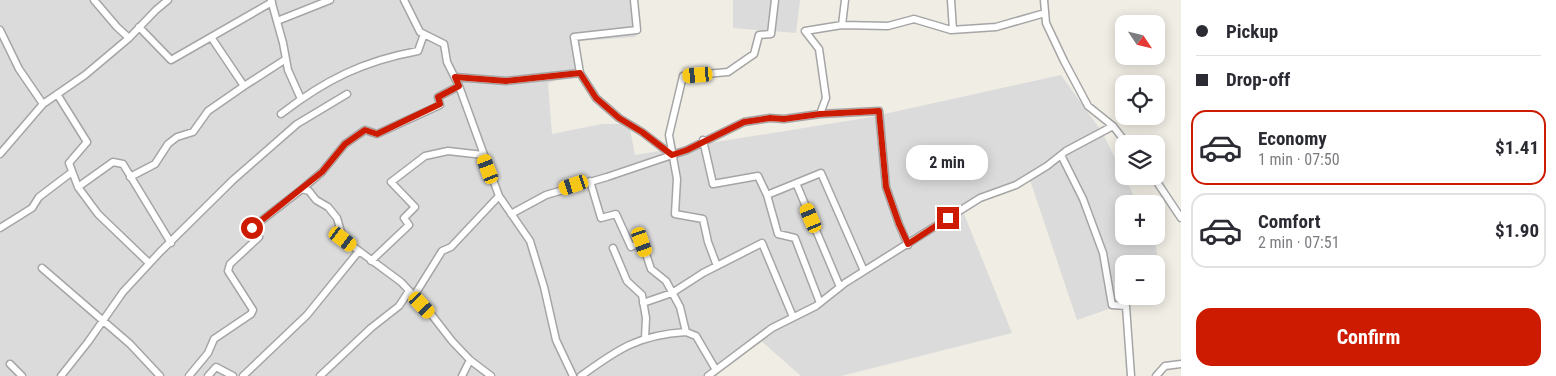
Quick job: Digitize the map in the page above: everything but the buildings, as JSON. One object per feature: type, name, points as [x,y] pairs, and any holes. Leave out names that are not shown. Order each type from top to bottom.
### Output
[{"type":"street","points":[[94,0],[129,38]]},
{"type":"street","points":[[0,154],[43,104],[85,75],[129,38],[168,0]]},
{"type":"street","points":[[277,21],[330,0]]},
{"type":"street","points":[[404,0],[420,32],[444,44],[447,62],[459,86],[498,196],[530,241],[544,287],[556,340],[573,376]]},
{"type":"street","points":[[634,0],[637,30],[574,38],[580,73],[596,98],[619,118],[642,132],[672,155]]},
{"type":"street","points":[[717,266],[708,242],[703,219],[675,214],[677,179],[669,135],[683,76],[728,72],[754,54],[759,35],[771,34],[775,0]]},
{"type":"street","points":[[842,25],[845,0]]},
{"type":"street","points":[[951,0],[953,30]]},
{"type":"street","points":[[1044,0],[1046,23],[1088,106],[1112,126],[1120,135]]},
{"type":"street","points":[[139,27],[171,60],[272,1],[288,70],[301,99]]},
{"type":"street","points":[[820,114],[826,98],[819,49],[805,31],[842,25],[888,26],[914,19],[953,30],[996,27],[1045,13]]},
{"type":"street","points":[[0,30],[19,69],[43,104]]},
{"type":"street","points":[[281,114],[333,79],[361,65],[390,56],[418,51],[424,34]]},
{"type":"street","points":[[210,37],[244,86]]},
{"type":"street","points":[[130,177],[155,164],[168,144],[177,137],[193,132],[208,111],[286,59]]},
{"type":"street","points":[[455,77],[506,81],[580,73]]},
{"type":"street","points":[[189,376],[208,353],[214,339],[251,314],[253,310],[228,271],[230,264],[259,237],[252,228],[322,172],[345,144],[365,130],[377,134],[392,128],[440,104],[438,97],[459,86]]},
{"type":"street","points":[[57,94],[87,142],[69,163],[78,187],[98,214],[150,263]]},
{"type":"street","points":[[60,376],[123,292],[233,180],[297,124],[347,94]]},
{"type":"street","points":[[511,214],[546,195],[672,155],[744,122],[770,118],[784,119],[820,114],[879,111],[886,187],[908,244]]},
{"type":"street","points":[[708,376],[772,328],[820,303],[864,271],[980,198],[1016,185],[1061,155],[1112,126]]},
{"type":"street","points":[[703,141],[713,184],[758,176],[767,195],[778,234],[794,238],[820,303]]},
{"type":"street","points":[[372,261],[409,225],[404,218],[415,207],[391,182],[425,156],[448,152],[483,155]]},
{"type":"street","points":[[1061,155],[1083,199],[1103,253],[1112,305],[1126,306],[1131,376]]},
{"type":"street","points":[[78,187],[113,162],[123,164],[171,243]]},
{"type":"street","points":[[0,228],[32,208],[40,197],[72,172]]},
{"type":"street","points":[[767,195],[821,174],[864,271]]},
{"type":"street","points":[[590,181],[601,218],[616,214],[631,246],[642,242],[651,269],[666,281],[680,307],[686,332]]},
{"type":"street","points":[[796,184],[840,287]]},
{"type":"street","points":[[1159,185],[1181,218]]},
{"type":"street","points":[[302,189],[309,191],[316,200],[328,207],[337,218],[343,239],[401,282],[470,360],[491,376]]},
{"type":"street","points":[[320,376],[371,328],[399,306],[442,252],[451,247],[498,196]]},
{"type":"street","points":[[643,303],[672,293],[703,273],[762,243],[793,317]]},
{"type":"street","points":[[613,248],[627,281],[642,295],[646,318],[646,338]]},
{"type":"street","points":[[242,376],[307,315],[359,251]]},
{"type":"street","points":[[42,268],[130,344],[160,376]]},
{"type":"street","points":[[580,376],[615,351],[646,338],[664,333],[686,332],[696,336],[716,370]]},
{"type":"street","points":[[462,376],[470,360]]},
{"type":"street","points":[[10,364],[22,376]]},
{"type":"street","points":[[1156,376],[1165,366],[1181,364]]},
{"type":"street","points":[[208,376],[216,367],[233,376]]},
{"type":"shaded area","points":[[0,0],[630,0],[636,37],[580,41],[580,73],[548,83],[552,134],[602,124],[629,124],[635,155],[866,118],[1061,75],[1102,132],[1115,158],[1115,185],[1128,185],[1134,195],[1115,195],[1115,245],[1156,245],[1157,255],[1115,255],[1115,305],[1120,305],[1077,320],[1029,177],[962,209],[1012,333],[841,376],[801,376],[760,340],[712,376],[0,376]]},
{"type":"shaded area","points":[[733,0],[800,0],[796,33],[733,28]]},
{"type":"route","points":[[252,228],[322,172],[345,144],[365,130],[377,134],[440,104],[438,97],[459,86],[455,77],[506,81],[580,73],[596,98],[619,118],[642,132],[672,155],[687,150],[744,122],[770,118],[784,119],[820,114],[879,111],[886,187],[908,244],[948,218]]}]
